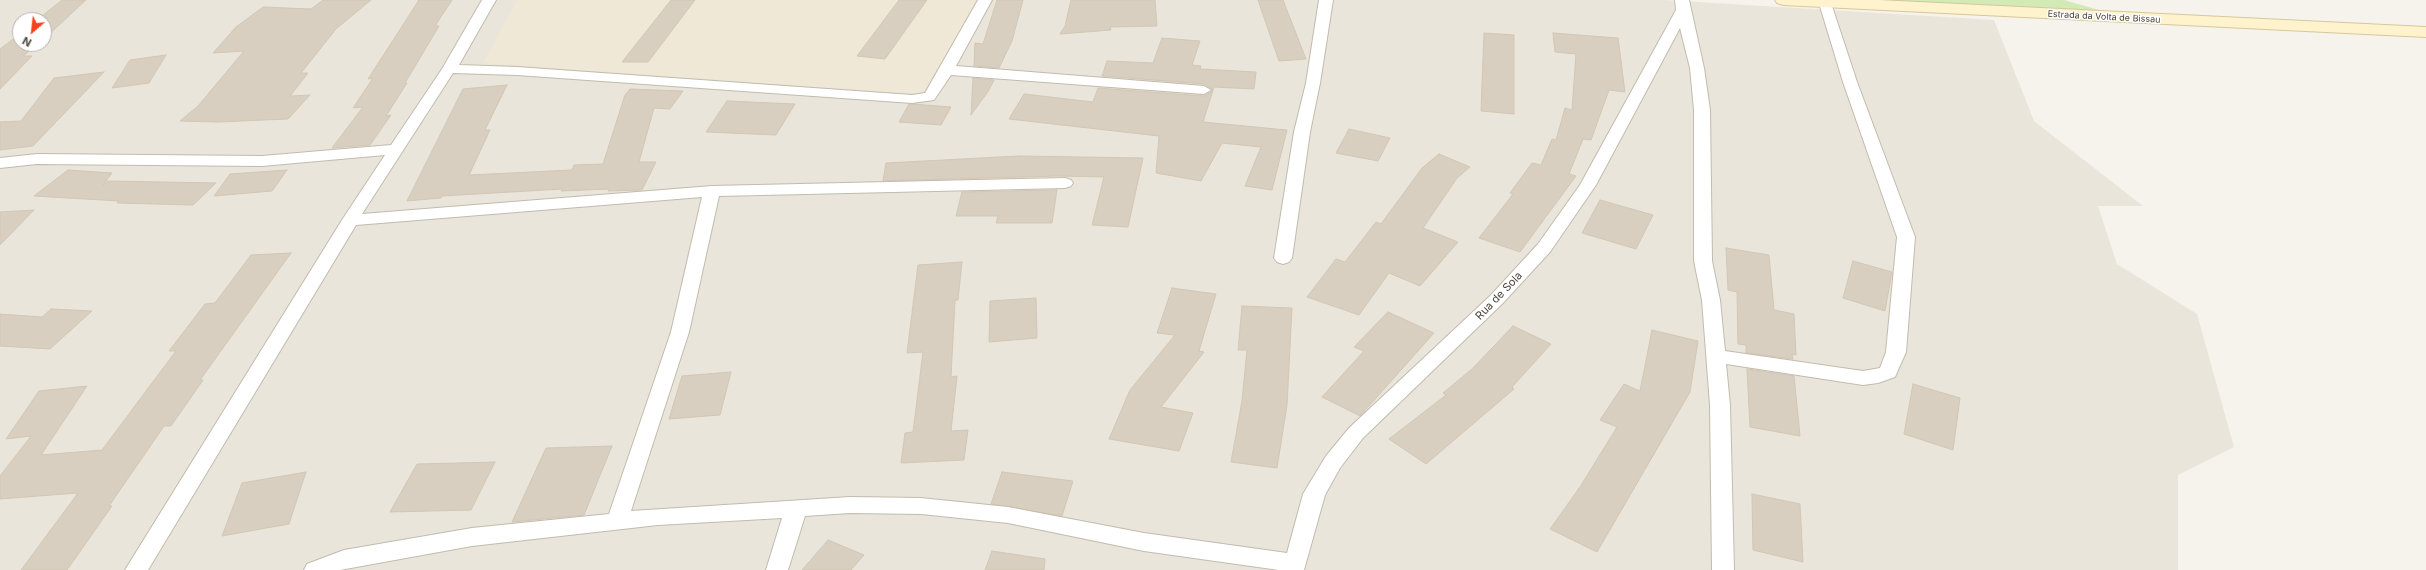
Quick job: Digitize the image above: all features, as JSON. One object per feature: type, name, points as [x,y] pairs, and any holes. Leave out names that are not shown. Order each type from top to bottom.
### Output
[{"type":"main road","name":"Estrada da Volta de Bissau","points":[[1783,0],[2426,32]]},
{"type":"street","points":[[136,570],[350,220],[449,69],[489,0]]},
{"type":"street","points":[[449,69],[525,71],[912,99],[928,98],[935,91],[985,0]]},
{"type":"street","points":[[1282,258],[1302,132],[1313,83],[1326,0]]},
{"type":"street","points":[[1716,356],[1863,378],[1878,376],[1888,372],[1896,352],[1906,237],[1850,82],[1826,2]]},
{"type":"street","points":[[1683,5],[1697,68],[1702,110],[1703,261],[1711,300],[1720,405],[1723,570]]},
{"type":"street","name":"Rua de Sola","points":[[1293,566],[1314,494],[1333,462],[1356,432],[1497,299],[1544,248],[1588,185],[1683,5]]},
{"type":"street","points":[[947,70],[1204,90]]},
{"type":"street","points":[[0,163],[37,160],[262,161],[397,149]]},
{"type":"street","points":[[350,220],[712,191],[1065,183]]},
{"type":"street","points":[[618,520],[625,493],[680,332],[712,191]]},
{"type":"street","points":[[315,570],[344,559],[472,537],[618,520],[850,505],[921,506],[1008,515],[1144,542],[1293,566]]},
{"type":"street","points":[[777,570],[796,509]]},
{"type":"shaded area","points":[[0,0],[1665,0],[1994,20],[2034,121],[2143,206],[2098,206],[2117,264],[2197,314],[2234,447],[2178,475],[2178,570],[0,570]]},
{"type":"shaded area","points":[[517,0],[982,0],[921,94],[483,63]]},
{"type":"green space","points":[[1880,0],[2064,0],[2109,13]]},
{"type":"building","points":[[62,0],[86,0],[52,32],[52,12],[47,12]]},
{"type":"building","points":[[323,0],[371,0],[336,29],[301,73],[308,73],[290,96],[310,95],[288,119],[218,122],[180,121],[198,106],[244,51],[213,53],[236,27],[263,7],[311,9]]},
{"type":"building","points":[[419,0],[452,0],[435,26],[439,26],[405,83],[407,83],[386,116],[391,115],[370,145],[332,148],[363,107],[353,108],[373,78],[368,79]]},
{"type":"building","points":[[671,0],[695,0],[648,62],[622,62]]},
{"type":"building","points":[[899,0],[927,0],[885,59],[857,56]]},
{"type":"building","points":[[997,0],[1023,0],[1012,41],[999,68],[974,66],[975,43],[983,44]]},
{"type":"building","points":[[1071,0],[1155,0],[1157,26],[1110,27],[1111,30],[1060,34],[1065,26]]},
{"type":"building","points":[[1258,0],[1283,0],[1306,59],[1279,61]]},
{"type":"building","points":[[1484,33],[1514,35],[1514,114],[1481,111]]},
{"type":"building","points":[[1553,33],[1618,38],[1625,92],[1609,90],[1591,140],[1583,139],[1569,174],[1576,176],[1520,252],[1479,238],[1513,194],[1510,193],[1532,163],[1541,165],[1552,139],[1556,140],[1565,108],[1572,110],[1576,54],[1555,52]]},
{"type":"building","points":[[1162,38],[1200,41],[1192,65],[1201,66],[1200,69],[1256,72],[1254,89],[1214,87],[1203,122],[1287,130],[1272,190],[1245,186],[1261,147],[1222,143],[1201,181],[1156,173],[1159,136],[1009,119],[1024,94],[1093,102],[1098,88],[1204,96],[1212,91],[1212,89],[1204,84],[1102,76],[1107,61],[1153,63]]},
{"type":"building","points":[[12,40],[12,52],[28,52],[23,56],[32,56],[0,89],[0,49]]},
{"type":"building","points":[[166,55],[149,83],[112,88],[130,60]]},
{"type":"building","points":[[104,72],[33,146],[0,150],[0,122],[21,121],[54,78]]},
{"type":"building","points":[[973,78],[994,80],[989,90],[971,115]]},
{"type":"building","points":[[507,85],[485,130],[490,130],[469,175],[572,170],[574,165],[603,164],[625,95],[630,89],[683,91],[670,109],[654,108],[639,162],[656,162],[642,190],[608,191],[609,189],[561,191],[562,189],[442,196],[441,198],[407,201],[463,89]]},
{"type":"building","points":[[727,101],[795,104],[776,135],[706,132]]},
{"type":"building","points":[[909,104],[951,107],[941,125],[899,122]]},
{"type":"building","points":[[1349,129],[1390,138],[1378,161],[1336,153]]},
{"type":"building","points":[[1439,154],[1470,167],[1457,178],[1423,228],[1458,242],[1420,286],[1389,273],[1359,315],[1307,297],[1336,259],[1345,262],[1376,222],[1381,224],[1422,168]]},
{"type":"building","points":[[1019,156],[1143,158],[1128,227],[1092,225],[1104,177],[1058,176],[883,181],[886,163]]},
{"type":"building","points":[[68,170],[112,173],[103,185],[108,181],[216,183],[193,205],[117,203],[119,201],[34,196]]},
{"type":"building","points":[[287,170],[272,191],[214,196],[230,174]]},
{"type":"building","points":[[1057,190],[1052,223],[996,223],[998,216],[956,216],[962,192]]},
{"type":"building","points":[[1600,200],[1653,215],[1636,249],[1582,233]]},
{"type":"building","points":[[34,210],[0,245],[0,212]]},
{"type":"building","points":[[1726,248],[1769,255],[1774,310],[1794,314],[1796,355],[1792,354],[1793,359],[1746,353],[1746,345],[1738,344],[1737,292],[1728,290]]},
{"type":"building","points":[[291,253],[200,380],[203,380],[171,426],[164,426],[109,506],[112,506],[67,570],[21,570],[78,493],[0,499],[0,476],[31,436],[6,439],[39,391],[87,386],[41,455],[102,450],[176,351],[169,351],[205,304],[215,303],[251,255]]},
{"type":"building","points":[[1853,261],[1892,272],[1885,311],[1843,298]]},
{"type":"building","points":[[962,262],[958,300],[955,300],[951,377],[957,376],[951,431],[968,430],[964,460],[901,463],[905,433],[913,432],[923,352],[907,353],[918,265]]},
{"type":"building","points":[[1172,288],[1216,294],[1199,351],[1204,352],[1161,407],[1193,413],[1179,451],[1109,439],[1130,390],[1175,335],[1157,333]]},
{"type":"building","points":[[1036,298],[1037,338],[989,342],[990,301]]},
{"type":"building","points":[[1242,306],[1292,308],[1287,405],[1277,468],[1231,462],[1242,401],[1247,350],[1238,350]]},
{"type":"building","points":[[51,309],[92,311],[50,349],[0,346],[0,314],[42,317]]},
{"type":"building","points":[[1388,312],[1434,333],[1360,416],[1322,397],[1364,351],[1354,347]]},
{"type":"building","points":[[1513,326],[1551,344],[1512,387],[1514,389],[1426,464],[1389,439],[1446,395],[1443,393],[1473,368]]},
{"type":"building","points":[[1652,330],[1698,341],[1690,392],[1597,552],[1550,529],[1580,487],[1617,427],[1600,420],[1624,384],[1640,391]]},
{"type":"building","points":[[1747,369],[1794,376],[1800,436],[1750,427]]},
{"type":"building","points":[[731,372],[720,415],[669,419],[682,376]]},
{"type":"building","points":[[1913,384],[1960,398],[1953,450],[1904,434]]},
{"type":"building","points":[[612,446],[584,515],[512,522],[546,448]]},
{"type":"building","points":[[495,462],[471,510],[390,512],[417,464]]},
{"type":"building","points":[[306,472],[289,524],[222,536],[242,483]]},
{"type":"building","points":[[1002,472],[1073,481],[1062,516],[991,504]]},
{"type":"building","points":[[1752,494],[1800,504],[1803,562],[1753,550]]},
{"type":"building","points":[[828,540],[864,555],[851,570],[802,570]]},
{"type":"building","points":[[992,551],[1045,559],[1044,570],[985,570]]}]
